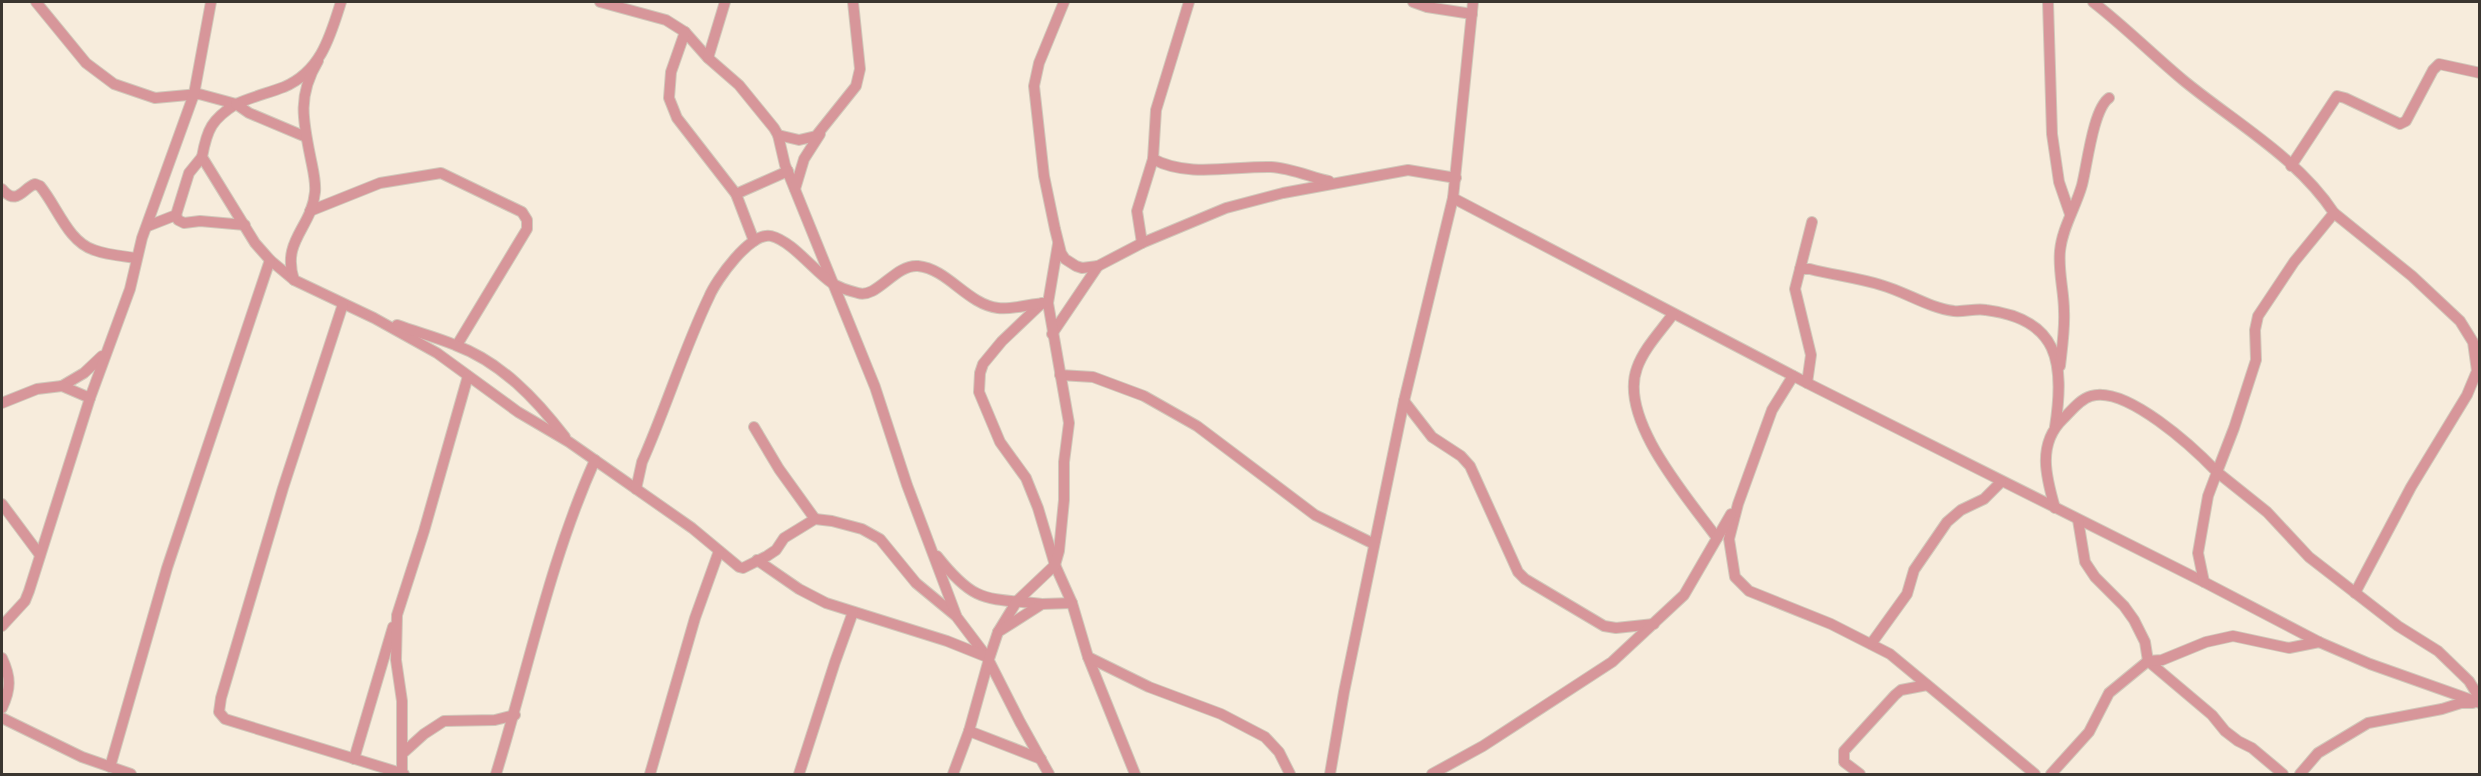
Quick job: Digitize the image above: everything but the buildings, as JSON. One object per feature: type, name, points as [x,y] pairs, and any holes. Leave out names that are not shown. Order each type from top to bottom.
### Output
[{"type":"street","points":[[36,2],[86,63],[114,84],[155,98],[194,94],[236,104],[249,113],[306,137]]},
{"type":"street","points":[[2,626],[25,601],[90,398],[130,289],[136,258],[194,94],[211,2]]},
{"type":"street","points":[[294,280],[289,264],[292,248],[310,211],[315,192],[303,108],[305,88],[331,34],[341,2]]},
{"type":"street","points":[[600,2],[666,20],[686,32],[708,58],[739,85],[778,135],[788,171],[876,387],[907,484],[956,616]]},
{"type":"street","points":[[708,58],[725,2]]},
{"type":"street","points":[[795,189],[804,159],[859,78],[853,2]]},
{"type":"street","points":[[1064,2],[1041,57],[1034,86],[1044,176],[1058,242],[1065,259],[1076,266],[1082,268],[1098,266],[1142,243],[1226,208],[1333,182],[1408,170],[1456,178]]},
{"type":"street","points":[[1142,243],[1137,211],[1153,159],[1156,110],[1189,2]]},
{"type":"street","points":[[1413,2],[1427,7],[1472,14]]},
{"type":"street","points":[[1330,774],[1404,401],[1453,198],[1473,2]]},
{"type":"street","points":[[2048,2],[2052,134],[2060,182],[2070,214]]},
{"type":"street","points":[[2092,2],[2181,78],[2291,166],[2324,197],[2334,213],[2412,276],[2460,321],[2473,342],[2477,371],[2467,395],[2411,487],[2355,592]]},
{"type":"street","points":[[686,32],[671,72],[669,98],[677,118],[736,194],[754,241]]},
{"type":"street","points":[[245,225],[200,221],[184,223],[178,220],[176,215],[189,173],[202,157],[205,140],[212,123],[222,113],[236,104],[285,86],[318,61]]},
{"type":"street","points":[[2291,166],[2337,96],[2400,124],[2406,121],[2433,70],[2439,64],[2480,73]]},
{"type":"street","points":[[2055,508],[2047,479],[2045,452],[2055,427],[2060,393],[2059,373],[2064,310],[2060,280],[2060,249],[2070,214],[2078,198],[2090,143],[2103,104],[2109,98]]},
{"type":"street","points":[[778,135],[804,140],[820,133]]},
{"type":"street","points":[[202,157],[255,243],[270,260],[294,280],[374,318],[437,353],[518,412],[569,442],[710,541],[739,567],[743,568],[776,550],[784,538],[815,519],[862,529],[880,539],[916,583],[956,616],[988,658],[1049,774]]},
{"type":"street","points":[[1153,159],[1168,167],[1178,168],[1210,170],[1274,167],[1333,182]]},
{"type":"street","points":[[736,194],[788,171]]},
{"type":"street","points":[[310,211],[380,183],[441,173],[522,212],[527,220],[527,229],[457,345]]},
{"type":"street","points":[[3,194],[22,195],[30,185],[35,184],[43,190],[83,245],[94,250],[136,258]]},
{"type":"street","points":[[1453,198],[1793,376],[2319,642],[2370,664],[2480,702]]},
{"type":"street","points":[[2204,582],[2198,553],[2208,496],[2234,428],[2256,360],[2255,330],[2258,316],[2294,262],[2334,213]]},
{"type":"street","points":[[148,226],[176,215]]},
{"type":"street","points":[[1807,383],[1811,355],[1796,289],[1812,222]]},
{"type":"street","points":[[636,489],[642,462],[709,295],[727,267],[763,235],[772,236],[786,244],[834,285],[861,295],[869,293],[902,270],[915,266],[928,269],[973,297],[998,308],[1045,303]]},
{"type":"street","points":[[953,774],[969,731],[988,658],[998,632],[1017,601],[1055,565],[1061,535],[1064,462],[1069,423],[1045,303],[1058,242]]},
{"type":"street","points":[[110,767],[167,568],[270,260]]},
{"type":"street","points":[[1052,334],[1098,266]]},
{"type":"street","points":[[1800,269],[1810,269],[1881,285],[1926,303],[1954,311],[1985,309],[2020,317],[2038,328],[2052,346],[2059,373]]},
{"type":"street","points":[[1045,303],[1002,341],[983,364],[979,392],[1000,442],[1026,478],[1038,508],[1055,565],[1072,603],[1088,657],[1135,774]]},
{"type":"street","points":[[343,304],[283,488],[221,698],[219,712],[225,719],[402,774],[402,701],[396,660],[397,615]]},
{"type":"street","points":[[1673,314],[1636,368],[1635,403],[1651,446],[1717,538]]},
{"type":"street","points":[[374,318],[457,345],[513,379],[542,406],[569,442]]},
{"type":"street","points":[[2,402],[37,389],[62,386],[84,373],[106,351]]},
{"type":"street","points":[[1060,375],[1093,377],[1144,396],[1197,426],[1315,515],[1374,544]]},
{"type":"street","points":[[354,759],[468,376]]},
{"type":"street","points":[[1793,376],[1772,410],[1738,504],[1729,539],[1735,577],[1741,585],[1890,654],[2035,774]]},
{"type":"street","points":[[62,386],[90,398]]},
{"type":"street","points":[[2055,427],[2082,401],[2091,396],[2101,395],[2126,401],[2159,420],[2266,512],[2309,557],[2398,626],[2438,651],[2469,681],[2480,702]]},
{"type":"street","points":[[1404,401],[1432,437],[1461,456],[1470,466],[1518,572],[1525,579],[1604,626],[1616,628],[1655,624]]},
{"type":"street","points":[[754,427],[779,469],[815,519]]},
{"type":"street","points":[[496,774],[554,576],[582,490],[595,460]]},
{"type":"street","points":[[1871,644],[1907,594],[1914,570],[1947,522],[1961,510],[1984,499],[2001,482]]},
{"type":"street","points":[[2,504],[40,555]]},
{"type":"street","points":[[1432,774],[1483,746],[1612,662],[1684,595],[1738,504]]},
{"type":"street","points":[[2078,520],[2085,562],[2095,577],[2124,606],[2134,620],[2145,642],[2148,661],[2212,715],[2225,731],[2265,757],[2283,774]]},
{"type":"street","points":[[931,548],[953,575],[968,589],[982,597],[1042,604],[1072,603]]},
{"type":"street","points":[[650,774],[695,618],[719,550]]},
{"type":"street","points":[[757,560],[799,589],[826,603],[947,641],[988,658]]},
{"type":"street","points":[[998,632],[1042,604]]},
{"type":"street","points":[[799,774],[835,662],[854,612]]},
{"type":"street","points":[[2051,774],[2089,732],[2109,693],[2148,661],[2162,660],[2206,642],[2233,636],[2289,648],[2319,642]]},
{"type":"street","points":[[1088,657],[1149,687],[1221,714],[1265,737],[1278,753],[1290,774]]},
{"type":"street","points":[[2,658],[10,682],[2,708]]},
{"type":"street","points":[[1860,774],[1844,762],[1844,751],[1895,694],[1901,690],[1927,685]]},
{"type":"street","points":[[2300,774],[2318,753],[2368,723],[2442,709],[2461,702],[2480,702]]},
{"type":"street","points":[[403,753],[424,734],[444,721],[495,720],[515,715]]},
{"type":"street","points":[[2,718],[82,757],[131,774]]},
{"type":"street","points":[[969,731],[1042,759]]}]
